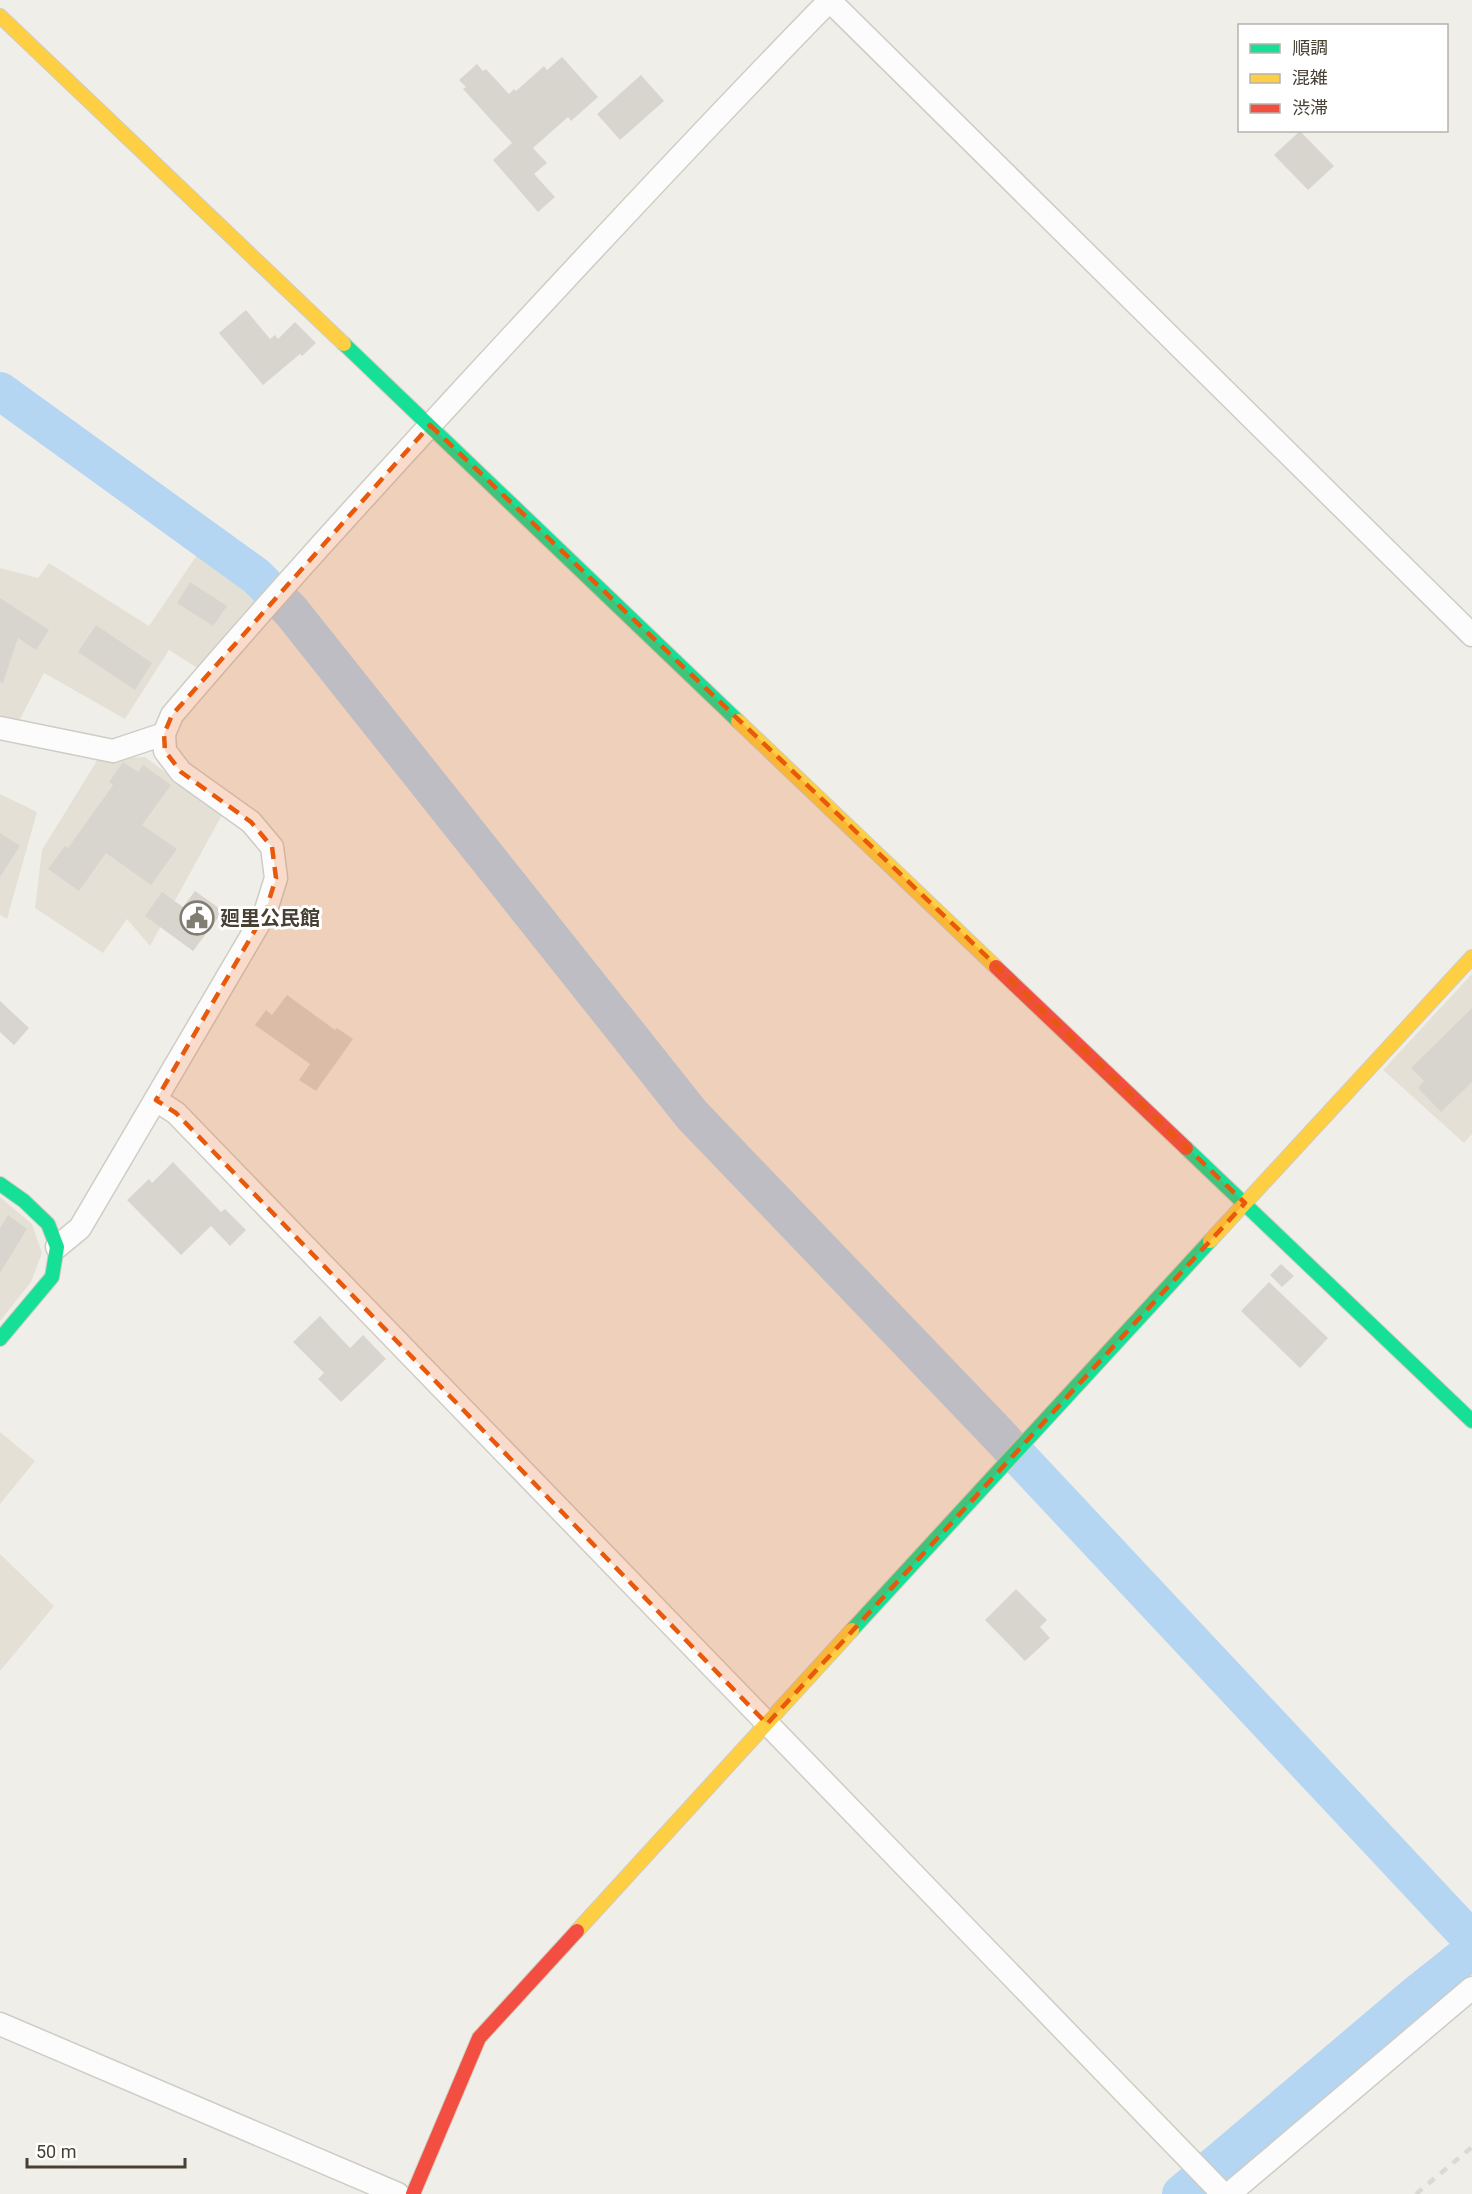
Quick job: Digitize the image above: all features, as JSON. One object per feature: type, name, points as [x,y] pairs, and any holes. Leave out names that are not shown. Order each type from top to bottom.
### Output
[{"type":"street","points":[[57,1247],[80,1228],[156,1100],[265,913],[276,878],[272,847],[251,822],[181,772],[165,751],[164,734],[172,716],[265,606],[430,425],[646,191],[830,0],[1472,635]]},
{"type":"street","points":[[0,16],[1472,1421]]},
{"type":"street","points":[[0,729],[113,751],[164,734]]},
{"type":"street","points":[[412,2194],[479,2038],[999,1469],[1472,957]]},
{"type":"street","points":[[156,1100],[176,1113],[1223,2194]]},
{"type":"street","points":[[0,1184],[24,1201],[48,1224],[57,1247],[52,1277],[0,1339]]},
{"type":"street","points":[[1229,2194],[1472,1988]]},
{"type":"street","points":[[0,2024],[398,2194]]},
{"type":"highlighted area","points":[[430,425],[1245,1203],[767,1724],[176,1113],[156,1100],[265,913],[276,878],[272,847],[251,822],[181,772],[165,751],[164,734],[172,715]]},
{"type":"shaded area","points":[[197,555],[263,597],[199,669],[169,650],[125,719],[44,673],[9,740],[0,739],[0,568],[38,578],[49,563],[149,626]]},
{"type":"shaded area","points":[[145,757],[222,815],[150,946],[127,919],[103,953],[35,908],[42,850],[98,759]]},
{"type":"shaded area","points":[[0,794],[37,812],[7,919],[0,915]]},
{"type":"shaded area","points":[[1472,974],[1472,1134],[1464,1143],[1383,1070]]},
{"type":"shaded area","points":[[0,1197],[32,1224],[42,1253],[31,1282],[0,1321]]},
{"type":"shaded area","points":[[0,1432],[35,1461],[0,1504]]},
{"type":"shaded area","points":[[0,1554],[54,1606],[0,1671]]},
{"type":"building","points":[[562,57],[598,97],[571,121],[568,117],[533,148],[547,163],[534,174],[555,197],[538,212],[493,160],[512,143],[463,89],[466,87],[459,80],[477,64],[483,71],[486,69],[509,94],[514,89],[516,91],[544,66],[547,70]]},
{"type":"building","points":[[641,75],[664,101],[620,140],[597,114]]},
{"type":"building","points":[[1301,132],[1334,166],[1308,190],[1274,155]]},
{"type":"building","points":[[246,310],[270,339],[275,335],[278,339],[295,322],[316,343],[263,385],[219,333]]},
{"type":"building","points":[[190,582],[227,606],[213,626],[177,603]]},
{"type":"building","points":[[0,598],[49,630],[36,650],[18,638],[3,683],[0,682]]},
{"type":"building","points":[[96,625],[152,663],[135,690],[78,652]]},
{"type":"building","points":[[123,762],[138,772],[143,765],[171,785],[142,825],[177,849],[151,885],[106,853],[79,891],[48,869],[65,846],[68,848],[113,785],[109,782]]},
{"type":"building","points":[[0,833],[20,846],[0,877]]},
{"type":"building","points":[[195,891],[223,911],[193,951],[145,916],[162,892],[183,907]]},
{"type":"building","points":[[287,995],[335,1030],[337,1028],[353,1039],[316,1091],[299,1080],[310,1064],[255,1025],[266,1010],[272,1015]]},
{"type":"building","points":[[0,1001],[29,1028],[14,1045],[0,1032]]},
{"type":"building","points":[[1472,1008],[1472,1082],[1441,1112],[1418,1088],[1424,1081],[1411,1068]]},
{"type":"building","points":[[173,1162],[221,1212],[225,1209],[246,1230],[230,1246],[211,1226],[181,1255],[127,1200],[149,1179],[152,1183]]},
{"type":"building","points":[[8,1215],[27,1229],[0,1273],[0,1228]]},
{"type":"building","points":[[1281,1264],[1294,1276],[1282,1287],[1270,1275]]},
{"type":"building","points":[[1269,1282],[1328,1338],[1300,1368],[1241,1311]]},
{"type":"building","points":[[320,1316],[350,1348],[363,1335],[386,1359],[341,1402],[318,1379],[324,1373],[293,1342]]},
{"type":"building","points":[[1016,1589],[1047,1620],[1040,1627],[1050,1638],[1025,1661],[985,1620]]},
{"type":"waterway","points":[[0,391],[256,576],[291,611],[692,1115],[991,1427],[1472,1940]]},
{"type":"waterway","points":[[1181,2194],[1472,1950]]},
{"type":"railway","points":[[1416,2194],[1472,2147]]},
{"type":"traffic: fast","points":[[344,344],[738,721]]},
{"type":"traffic: fast","points":[[1186,1148],[1472,1421]]},
{"type":"traffic: fast","points":[[0,1184],[24,1201],[48,1224],[57,1247],[52,1277],[0,1339]]},
{"type":"traffic: fast","points":[[852,1630],[1210,1241]]},
{"type":"traffic: slow","points":[[0,16],[344,344]]},
{"type":"traffic: slow","points":[[738,721],[996,967]]},
{"type":"traffic: slow","points":[[1210,1241],[1472,957]]},
{"type":"traffic: slow","points":[[577,1931],[852,1630]]},
{"type":"traffic: jam","points":[[996,967],[1186,1148]]},
{"type":"traffic: jam","points":[[413,2194],[479,2038],[577,1931]]},
{"type":"place","name":"廻里公民館","points":[[197,918]]}]
